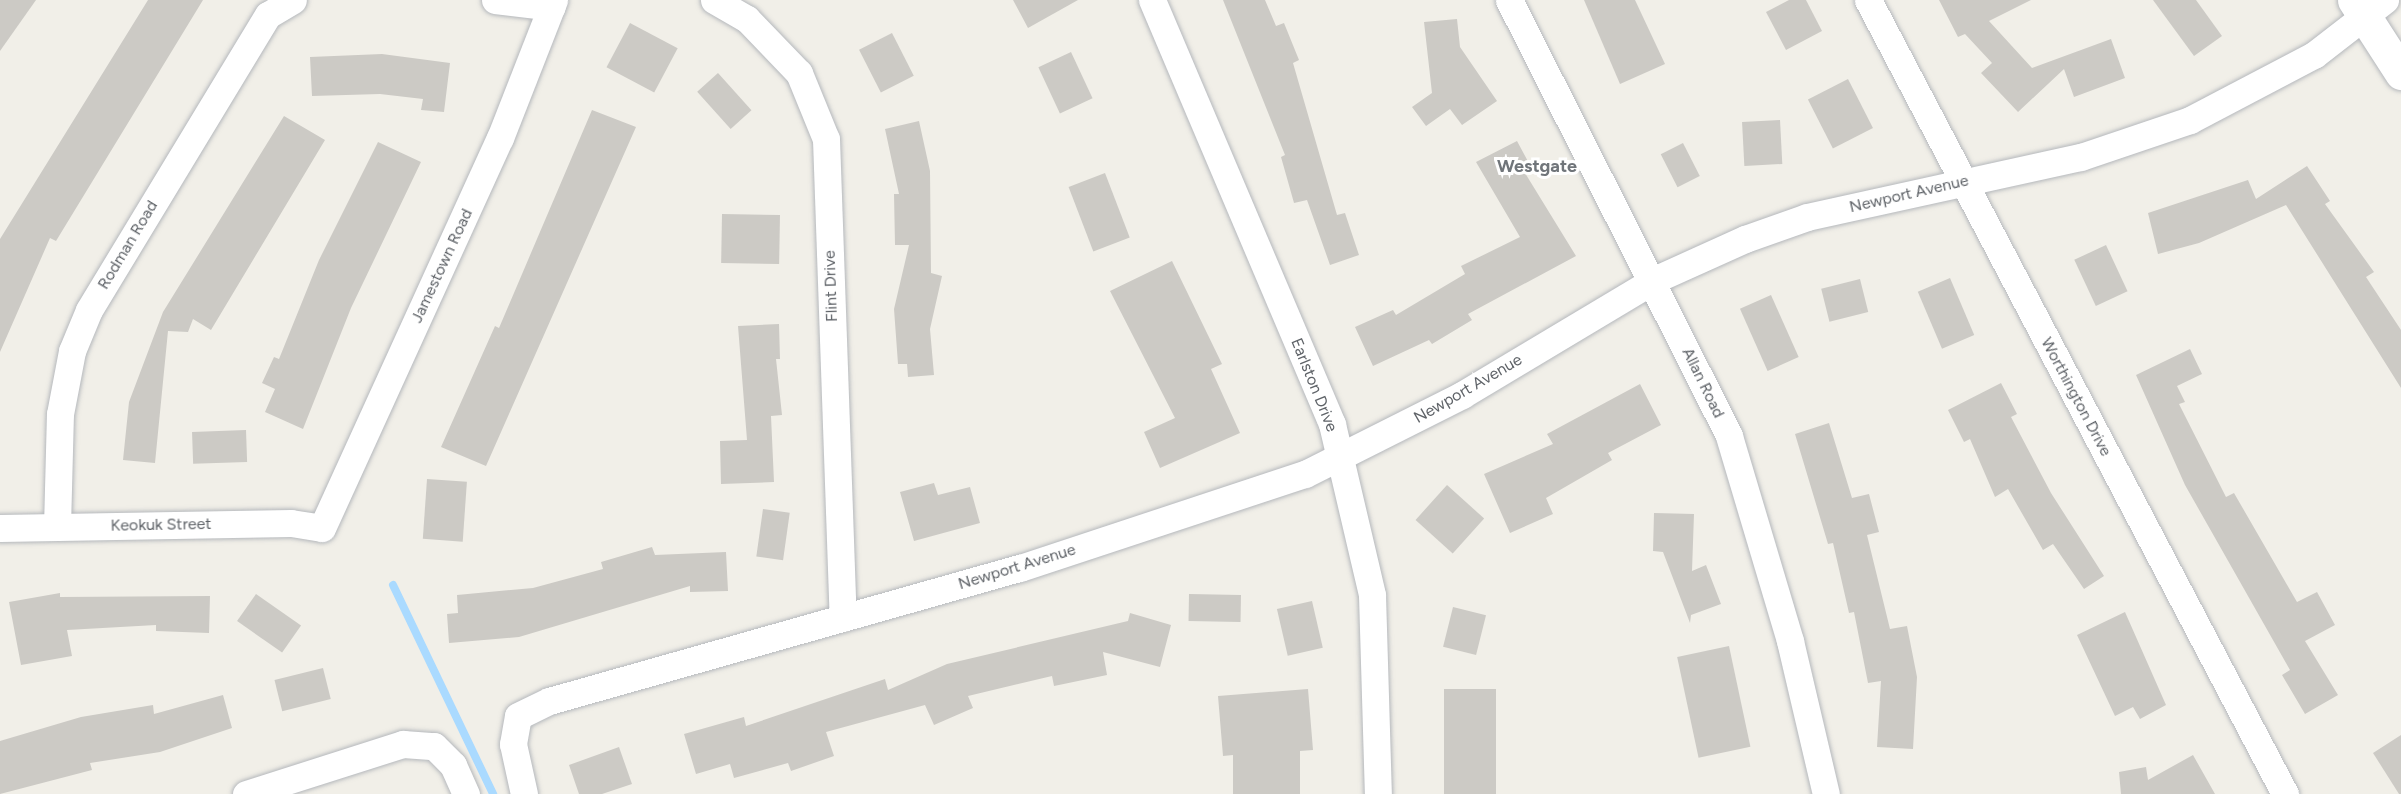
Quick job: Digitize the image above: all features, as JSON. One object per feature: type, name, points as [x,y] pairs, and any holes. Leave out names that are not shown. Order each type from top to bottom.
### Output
[{"type":"main road","points":[[2368,6],[2401,73]]},
{"type":"street","name":"Rodman Road","points":[[57,527],[60,414],[72,351],[89,310],[268,15],[292,0]]},
{"type":"street","points":[[495,0],[553,3]]},
{"type":"street","name":"Flint Drive","points":[[714,0],[747,19],[799,73],[826,138],[843,618]]},
{"type":"street","name":"Earlston Drive","points":[[1152,0],[1341,457],[1372,594],[1378,794]]},
{"type":"street","name":"Allan Road","points":[[1509,0],[1654,280],[1741,467],[1826,794]]},
{"type":"street","name":"Worthington Drive","points":[[1868,0],[2285,794]]},
{"type":"street","name":"Jamestown Road","points":[[322,528],[500,138],[553,3]]},
{"type":"street","name":"Newport Avenue","points":[[524,794],[513,744],[518,716],[549,701],[1020,568],[1341,457],[1462,395],[1654,280],[1807,217],[2081,157],[2190,120],[2314,56],[2368,6]]},
{"type":"street","name":"Keokuk Street","points":[[0,528],[291,523],[322,528]]},
{"type":"street","points":[[246,794],[403,744],[434,746],[453,765],[466,794]]},
{"type":"building","points":[[0,0],[36,0],[0,51]]},
{"type":"building","points":[[148,0],[203,0],[56,241],[50,238],[0,352],[0,239]]},
{"type":"building","points":[[1013,0],[1078,0],[1028,28]]},
{"type":"building","points":[[1223,0],[1265,0],[1276,26],[1284,23],[1299,60],[1293,63],[1337,215],[1345,213],[1359,255],[1330,265],[1307,200],[1294,203],[1281,157],[1285,155]]},
{"type":"building","points":[[1584,0],[1635,0],[1665,64],[1620,84]]},
{"type":"building","points":[[1789,0],[1806,0],[1822,31],[1786,50],[1766,12]]},
{"type":"building","points":[[1939,0],[2031,0],[1989,21],[2032,68],[2111,39],[2125,78],[2074,97],[2064,69],[2018,112],[1981,73],[1992,63],[1965,34],[1958,37]]},
{"type":"building","points":[[2153,0],[2196,0],[2222,36],[2194,56]]},
{"type":"building","points":[[1457,19],[1460,47],[1497,101],[1462,125],[1450,109],[1426,126],[1412,107],[1432,93],[1424,22]]},
{"type":"building","points":[[630,23],[678,48],[654,92],[607,67]]},
{"type":"building","points":[[892,33],[914,76],[881,93],[859,50]]},
{"type":"building","points":[[1071,52],[1093,98],[1060,113],[1038,67]]},
{"type":"building","points":[[382,54],[450,63],[444,112],[421,110],[423,99],[380,94],[312,96],[310,57]]},
{"type":"building","points":[[718,73],[751,110],[731,129],[697,92]]},
{"type":"building","points":[[1848,79],[1873,128],[1833,148],[1808,99]]},
{"type":"building","points":[[592,110],[636,127],[486,466],[441,447],[495,326],[499,328]]},
{"type":"building","points":[[284,116],[325,140],[211,330],[193,319],[188,332],[168,331],[155,463],[123,460],[129,402],[163,312]]},
{"type":"building","points":[[1780,120],[1782,164],[1744,166],[1742,122]]},
{"type":"building","points":[[919,121],[930,171],[931,273],[942,276],[930,329],[934,375],[908,377],[907,364],[898,364],[894,309],[909,245],[895,245],[894,194],[899,194],[885,129]]},
{"type":"building","points":[[1517,141],[1532,169],[1525,173],[1576,256],[1468,314],[1472,320],[1432,344],[1429,340],[1373,366],[1355,327],[1393,310],[1396,315],[1465,274],[1461,266],[1520,237],[1476,162]]},
{"type":"building","points":[[378,142],[421,162],[351,308],[303,429],[265,412],[275,389],[262,383],[274,357],[279,359],[319,260]]},
{"type":"building","points":[[1683,143],[1700,176],[1678,187],[1661,154]]},
{"type":"building","points":[[2307,166],[2330,201],[2325,204],[2374,272],[2366,277],[2401,330],[2401,388],[2286,205],[2199,243],[2158,254],[2148,213],[2248,180],[2256,199]]},
{"type":"building","points":[[1105,173],[1130,237],[1093,251],[1069,187]]},
{"type":"building","points":[[722,214],[780,215],[779,264],[721,263]]},
{"type":"building","points":[[2106,245],[2128,291],[2096,306],[2074,260]]},
{"type":"building","points":[[1172,261],[1222,364],[1211,369],[1240,433],[1160,468],[1144,432],[1175,418],[1110,291]]},
{"type":"building","points":[[1950,278],[1974,335],[1942,349],[1918,292]]},
{"type":"building","points":[[1860,279],[1868,312],[1829,322],[1821,289]]},
{"type":"building","points":[[1771,295],[1799,357],[1768,371],[1740,309]]},
{"type":"building","points":[[779,324],[780,359],[776,359],[782,415],[771,416],[774,482],[721,484],[720,441],[747,440],[738,326]]},
{"type":"building","points":[[2190,349],[2202,374],[2177,386],[2185,402],[2179,404],[2226,497],[2234,493],[2297,602],[2317,592],[2335,625],[2305,641],[2338,695],[2305,714],[2282,675],[2290,670],[2185,485],[2136,375]]},
{"type":"building","points":[[2001,383],[2017,414],[2011,417],[2051,493],[2104,576],[2084,589],[2053,544],[2043,550],[2008,489],[1995,497],[1970,439],[1964,442],[1948,410]]},
{"type":"building","points":[[1640,384],[1661,425],[1608,453],[1612,460],[1546,498],[1553,514],[1510,533],[1484,474],[1553,444],[1547,434]]},
{"type":"building","points":[[1829,423],[1852,498],[1869,494],[1879,532],[1867,535],[1890,629],[1907,626],[1917,677],[1913,749],[1877,747],[1881,681],[1868,683],[1854,612],[1849,613],[1833,543],[1828,544],[1795,434]]},
{"type":"building","points":[[246,430],[247,462],[193,464],[192,432]]},
{"type":"building","points":[[427,479],[467,482],[463,542],[423,539]]},
{"type":"building","points":[[934,483],[938,495],[970,487],[980,523],[914,541],[900,492]]},
{"type":"building","points":[[1447,485],[1484,518],[1453,553],[1416,520]]},
{"type":"building","points":[[763,509],[790,513],[783,560],[756,557]]},
{"type":"building","points":[[1654,513],[1694,514],[1692,571],[1706,565],[1721,604],[1691,615],[1690,623],[1663,552],[1653,551]]},
{"type":"building","points":[[652,547],[655,555],[726,552],[728,591],[690,592],[690,586],[519,637],[449,643],[447,614],[458,613],[457,595],[533,588],[603,569],[601,562]]},
{"type":"building","points":[[60,593],[60,597],[210,596],[209,633],[156,631],[156,625],[67,630],[72,656],[21,665],[9,602]]},
{"type":"building","points":[[256,594],[301,626],[282,653],[237,621]]},
{"type":"building","points":[[1189,594],[1241,595],[1241,622],[1189,621]]},
{"type":"building","points":[[1312,601],[1323,648],[1288,656],[1277,609]]},
{"type":"building","points":[[1453,607],[1486,615],[1476,655],[1443,647]]},
{"type":"building","points":[[2125,612],[2166,705],[2140,719],[2133,707],[2115,716],[2077,635]]},
{"type":"building","points":[[1130,613],[1171,625],[1160,667],[1103,652],[1107,675],[1054,686],[1052,676],[968,696],[973,708],[934,725],[925,705],[826,732],[834,756],[791,771],[788,763],[734,778],[730,764],[696,774],[684,734],[744,717],[746,726],[885,679],[888,690],[947,664],[1128,621]]},
{"type":"building","points":[[1729,646],[1750,747],[1699,758],[1677,657]]},
{"type":"building","points":[[323,668],[331,699],[282,711],[274,680]]},
{"type":"building","points":[[1308,689],[1313,750],[1300,751],[1300,794],[1233,794],[1233,755],[1223,756],[1218,696]]},
{"type":"building","points":[[1444,689],[1496,689],[1496,794],[1444,794]]},
{"type":"building","points":[[223,695],[232,728],[160,752],[90,763],[92,770],[0,794],[0,741],[81,717],[153,705],[154,714]]},
{"type":"building","points":[[2401,735],[2401,794],[2399,794],[2373,753]]},
{"type":"building","points":[[619,747],[632,784],[602,794],[579,794],[569,765]]},
{"type":"building","points":[[2193,755],[2215,794],[2121,794],[2119,772],[2146,767],[2148,780]]},
{"type":"waterway","points":[[393,585],[493,794]]},
{"type":"district","name":"Westgate","points":[[1537,166]]}]
